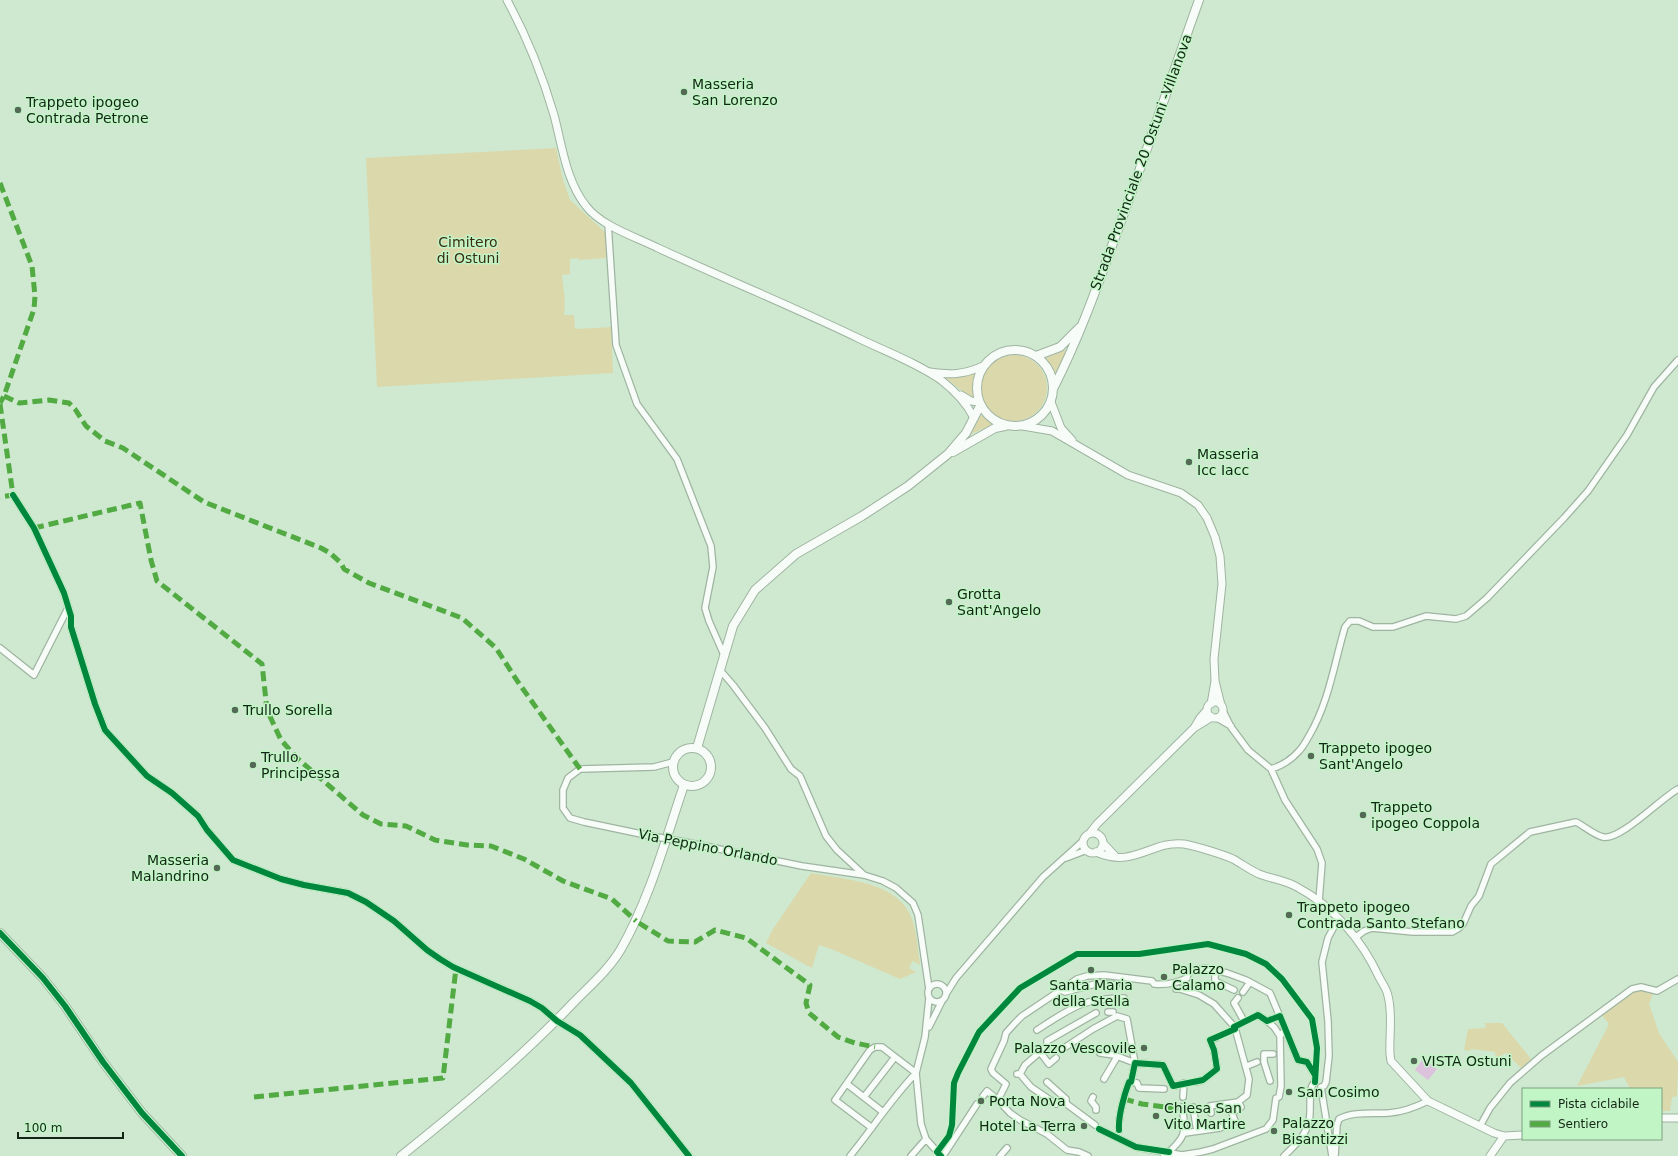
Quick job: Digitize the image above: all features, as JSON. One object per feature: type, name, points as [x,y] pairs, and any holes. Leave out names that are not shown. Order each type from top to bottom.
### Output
[{"type":"main road","name":"Strada Provinciale 20 Ostuni -Villanova","points":[[1053,389],[1067,362],[1083,324],[1139,174],[1199,0]]},
{"type":"main road","points":[[1036,356],[1060,347],[1083,324]]},
{"type":"main road","points":[[697,748],[732,626],[755,590],[796,554],[862,516],[908,486],[948,454],[995,428],[1005,426],[1023,426],[1034,421],[1044,413],[1050,402],[1053,389],[1051,376],[1045,365],[1036,356],[1025,351],[1019,350],[1001,352],[991,358],[983,366],[978,378],[976,390],[980,404],[987,415],[995,422],[1005,426]]},
{"type":"main road","points":[[948,454],[966,433],[980,404]]},
{"type":"main road","points":[[690,748],[697,748],[707,755],[712,767],[711,774],[703,784],[690,787],[684,785],[676,778],[672,768],[673,762],[680,752],[690,748]]},
{"type":"main road","points":[[401,1156],[516,1058],[557,1020],[596,981],[620,950],[651,885],[684,785]]},
{"type":"main road","points":[[0,933],[43,978],[65,1006],[103,1062],[142,1113],[182,1156]]},
{"type":"street","points":[[507,0],[532,49],[552,109],[569,172],[586,207],[608,224],[741,286],[808,314],[928,372],[957,393],[980,404]]},
{"type":"street","points":[[608,224],[616,345],[637,404],[677,459],[710,546],[713,567],[706,608],[709,621],[724,655]]},
{"type":"street","points":[[1271,770],[1280,766],[1300,751],[1322,711],[1333,678],[1345,627],[1350,621],[1359,621],[1373,627],[1393,627],[1426,616],[1456,619],[1466,616],[1487,598],[1588,491],[1627,435],[1654,387],[1678,360]]},
{"type":"street","points":[[928,372],[951,375],[972,371],[983,366]]},
{"type":"street","points":[[957,393],[968,406],[974,418]]},
{"type":"street","points":[[1050,402],[1061,428],[1078,446]]},
{"type":"street","points":[[1023,426],[1032,426],[1052,431],[1128,475],[1181,493],[1198,505],[1207,518],[1215,537],[1220,556],[1222,584],[1214,659],[1215,681],[1222,708],[1231,727],[1248,750],[1271,770],[1285,800],[1317,849],[1322,863],[1319,901]]},
{"type":"street","points":[[13,494],[34,528],[64,594],[71,627],[95,704],[105,730],[147,776],[172,793],[198,816],[207,830],[233,860],[281,879],[348,893],[366,902],[400,926],[427,950],[453,967],[530,1001],[542,1008],[580,1035],[631,1083],[689,1156]]},
{"type":"street","points":[[0,648],[34,675],[68,608]]},
{"type":"street","points":[[720,670],[765,728],[791,769],[800,776],[826,836],[837,850],[864,875]]},
{"type":"street","points":[[1215,681],[1209,707],[1209,714],[1231,727]]},
{"type":"street","points":[[977,1104],[942,1156],[926,1138],[921,1124],[916,1073],[925,1037],[935,1012],[946,994],[956,978],[1043,877],[1084,840],[1097,824],[1104,819],[1194,728],[1209,707],[1216,702],[1222,708]]},
{"type":"street","points":[[1194,728],[1214,717],[1221,716],[1222,708]]},
{"type":"street","name":"Via Peppino Orlando","points":[[673,762],[654,767],[580,769],[568,778],[563,790],[563,808],[570,818],[584,822],[802,866],[864,875],[883,881],[896,888],[913,903],[918,915],[929,989]]},
{"type":"street","points":[[1356,937],[1364,931],[1372,928],[1413,932],[1452,932],[1463,924],[1471,906],[1479,896],[1491,864],[1530,832],[1576,822],[1603,837],[1615,836],[1678,789]]},
{"type":"street","points":[[1104,819],[1100,836],[1102,844],[1116,857]]},
{"type":"street","points":[[1090,833],[1096,833],[1100,836]]},
{"type":"street","points":[[1084,840],[1084,847],[1087,850]]},
{"type":"street","points":[[1096,852],[1101,848],[1102,844]]},
{"type":"street","points":[[1061,860],[1087,850],[1110,857],[1129,857],[1174,844],[1184,844],[1232,859],[1260,874],[1289,883],[1319,901],[1356,937],[1377,973],[1388,995],[1390,1005],[1391,1061],[1428,1101],[1504,1136],[1522,1135]]},
{"type":"street","points":[[1321,1087],[1324,1086],[1326,1082],[1329,1056],[1328,1021],[1322,962],[1328,938],[1338,919]]},
{"type":"street","points":[[998,1100],[1006,1084],[993,1073],[992,1069],[1004,1041],[1006,1032],[1022,1016],[1079,979],[1087,976],[1104,974],[1152,981],[1154,984],[1170,983],[1187,978],[1188,972],[1201,968],[1215,970],[1250,982],[1270,993],[1298,1060],[1307,1062],[1315,1075],[1315,1082],[1311,1087],[1310,1119],[1306,1131],[1299,1141],[1284,1156]]},
{"type":"street","points":[[1215,970],[1215,981],[1234,990]]},
{"type":"street","points":[[925,1037],[929,989],[934,985],[941,985],[956,978]]},
{"type":"street","points":[[928,979],[934,985]]},
{"type":"street","points":[[1480,1126],[1490,1108],[1510,1083],[1541,1056],[1632,989],[1641,987],[1657,991],[1678,979]]},
{"type":"street","points":[[1243,992],[1250,982]]},
{"type":"street","points":[[1061,990],[1065,992],[1099,983],[1116,985]]},
{"type":"street","points":[[941,985],[945,989],[946,994]]},
{"type":"street","points":[[1176,989],[1199,995],[1214,1004],[1234,1027],[1250,1078],[1246,1095],[1238,1102],[1210,1106],[1211,1113]]},
{"type":"street","points":[[929,998],[933,1002],[942,1001]]},
{"type":"street","points":[[1038,1030],[1080,1004],[1106,998],[1124,998]]},
{"type":"street","points":[[1234,1027],[1246,1020],[1234,1003],[1238,998]]},
{"type":"street","points":[[1056,1104],[1031,1087],[1019,1074],[1024,1065],[1047,1046],[1047,1041],[1096,1013]]},
{"type":"street","points":[[1046,1082],[1066,1099],[1068,1106],[1097,1127],[1136,1147],[1166,1154],[1182,1155],[1213,1149],[1261,1132],[1269,1126],[1273,1120],[1276,1098],[1279,1097],[1280,1092],[1280,1036],[1274,1027],[1258,1015],[1257,1016]]},
{"type":"street","points":[[1061,1050],[1093,1029],[1117,1016],[1127,1019],[1135,1062],[1131,1082],[1129,1082],[1125,1094],[1118,1122],[1119,1130]]},
{"type":"street","points":[[1267,1021],[1280,1016]]},
{"type":"street","points":[[1280,1036],[1285,1030]]},
{"type":"street","points":[[1195,1082],[1203,1080],[1217,1069],[1214,1050],[1210,1040],[1216,1038]]},
{"type":"street","points":[[872,1128],[835,1100],[870,1050],[875,1047],[882,1047],[916,1073]]},
{"type":"street","points":[[1040,1052],[1049,1064],[1056,1058]]},
{"type":"street","points":[[1100,1053],[1144,1064],[1163,1065],[1170,1083],[1173,1086],[1185,1083],[1183,1097]]},
{"type":"street","points":[[1270,1081],[1264,1062],[1264,1054],[1273,1054]]},
{"type":"street","points":[[864,1097],[895,1057]]},
{"type":"street","points":[[1104,1079],[1117,1057]]},
{"type":"street","points":[[1246,1066],[1257,1062]]},
{"type":"street","points":[[850,1156],[883,1112],[916,1073]]},
{"type":"street","points":[[1131,1082],[1137,1083],[1139,1088],[1164,1089]]},
{"type":"street","points":[[1315,1082],[1321,1087],[1332,1156]]},
{"type":"street","points":[[846,1084],[883,1112]]},
{"type":"street","points":[[983,1096],[988,1091],[1010,1113],[1047,1134],[1067,1150],[1079,1152],[1088,1156]]},
{"type":"street","points":[[1093,1097],[1091,1101],[1096,1107],[1096,1110]]},
{"type":"street","points":[[1335,1156],[1337,1125],[1339,1119],[1346,1115],[1391,1113],[1418,1106],[1428,1101]]},
{"type":"street","points":[[1185,1133],[1220,1128],[1235,1121],[1232,1113],[1241,1107],[1238,1102]]},
{"type":"street","points":[[1166,1154],[1181,1140],[1185,1133],[1182,1107]]},
{"type":"street","points":[[1193,1107],[1197,1131]]},
{"type":"street","points":[[1662,1118],[1678,1118]]},
{"type":"street","points":[[1490,1156],[1504,1136]]},
{"type":"street","points":[[911,1156],[926,1138]]},
{"type":"street","points":[[1000,1156],[1007,1148]]},
{"type":"green space","name":"Cimitero di Ostuni","points":[[556,148],[563,180],[570,200],[606,233],[607,258],[579,260],[578,258],[570,259],[570,274],[562,275],[565,302],[564,315],[574,315],[575,329],[611,327],[613,373],[377,387],[366,158]]},
{"type":"green space","points":[[1065,350],[1067,353],[1056,373],[1046,358]]},
{"type":"green space","points":[[1014,355],[1026,358],[1037,365],[1044,376],[1047,388],[1044,400],[1037,411],[1026,418],[1014,421],[1002,418],[991,411],[984,400],[981,388],[984,376],[991,365],[1002,358]]},
{"type":"green space","points":[[974,373],[974,397],[972,399],[946,378],[962,377]]},
{"type":"green space","points":[[980,416],[985,416],[994,424],[971,434]]},
{"type":"green space","points":[[811,873],[871,885],[885,890],[897,898],[907,908],[913,922],[920,965],[913,961],[909,968],[916,972],[900,979],[819,945],[812,968],[766,943],[773,929]]},
{"type":"green space","points":[[1637,990],[1654,991],[1649,1004],[1659,1033],[1678,1062],[1677,1096],[1672,1097],[1670,1111],[1662,1111],[1662,1088],[1629,1087],[1624,1077],[1577,1086],[1609,1024],[1601,1014]]},
{"type":"green space","points":[[1485,1023],[1502,1023],[1531,1059],[1521,1068],[1506,1053],[1496,1058],[1495,1052],[1471,1049],[1470,1051],[1464,1050],[1468,1029],[1486,1028]]},
{"type":"shaded area","points":[[1423,1059],[1437,1069],[1428,1080],[1415,1070]]},
{"type":"marked path","points":[[0,183],[32,266],[35,296],[34,309],[4,396],[0,403]]},
{"type":"marked path","points":[[4,396],[19,403],[49,400],[69,403],[75,409],[86,426],[105,441],[123,448],[204,502],[321,548],[330,553],[341,563],[344,569],[369,583],[462,618],[496,648],[518,682],[580,769]]},
{"type":"marked path","points":[[0,404],[13,495],[0,497]]},
{"type":"marked path","points":[[34,528],[140,503],[151,560],[157,581],[262,664],[267,710],[281,740],[298,759],[363,815],[381,824],[406,826],[435,840],[467,845],[491,846],[524,859],[563,881],[612,899],[636,921]]},
{"type":"marked path","points":[[639,923],[668,941],[695,942],[715,930],[746,938],[810,985],[806,1003],[809,1013],[838,1037],[855,1043],[875,1047]]},
{"type":"marked path","points":[[254,1097],[443,1078],[456,968]]},
{"type":"marked path","points":[[1124,1099],[1142,1104],[1182,1109]]},
{"type":"cycle path","points":[[13,495],[34,528],[64,593],[71,616],[71,627],[95,704],[105,730],[147,776],[172,793],[198,816],[207,830],[233,860],[281,879],[348,893],[366,902],[394,921],[427,950],[453,967],[530,1001],[542,1008],[557,1021],[580,1035],[631,1083],[689,1156]]},
{"type":"cycle path","points":[[0,933],[43,978],[65,1006],[103,1062],[142,1113],[182,1156]]},
{"type":"cycle path","points":[[941,1156],[937,1152],[949,1136],[952,1125],[954,1083],[979,1032],[1020,988],[1077,954],[1139,954],[1208,944],[1246,954],[1266,964],[1282,979],[1312,1019],[1317,1048],[1315,1082]]},
{"type":"cycle path","points":[[1119,1130],[1119,1119],[1125,1093],[1129,1082],[1131,1082],[1135,1063],[1163,1065],[1173,1086],[1203,1080],[1217,1069],[1214,1050],[1210,1040],[1235,1029],[1234,1027],[1258,1015],[1267,1021],[1280,1016],[1298,1060],[1307,1062],[1315,1075]]},
{"type":"cycle path","points":[[1099,1129],[1136,1147],[1169,1152]]},
{"type":"place","name":"Masseria San Lorenzo","points":[[684,92]]},
{"type":"place","name":"Trappeto ipogeo Contrada Petrone","points":[[18,110]]},
{"type":"place","name":"Masseria Icc Iacc","points":[[1189,462]]},
{"type":"place","name":"Grotta Sant'Angelo","points":[[949,602]]},
{"type":"place","name":"Trullo Sorella","points":[[235,710]]},
{"type":"place","name":"Trappeto ipogeo Sant'Angelo","points":[[1311,756]]},
{"type":"place","name":"Trullo Principessa","points":[[253,765]]},
{"type":"place","name":"Trappeto ipogeo Coppola","points":[[1363,815]]},
{"type":"place","name":"Masseria Malandrino","points":[[217,868]]},
{"type":"place","name":"Trappeto ipogeo Contrada Santo Stefano","points":[[1289,915]]},
{"type":"place","name":"Santa Maria della Stella","points":[[1091,970]]},
{"type":"place","name":"Palazzo Calamo","points":[[1164,977]]},
{"type":"place","name":"Palazzo Vescovile","points":[[1144,1048]]},
{"type":"place","name":"VISTA Ostuni","points":[[1414,1061]]},
{"type":"place","name":"San Cosimo","points":[[1289,1092]]},
{"type":"place","name":"Porta Nova","points":[[981,1101]]},
{"type":"place","name":"Chiesa San Vito Martire","points":[[1156,1116]]},
{"type":"place","name":"Hotel La Terra","points":[[1084,1126]]},
{"type":"place","name":"Palazzo Bisantizzi","points":[[1274,1131]]}]
